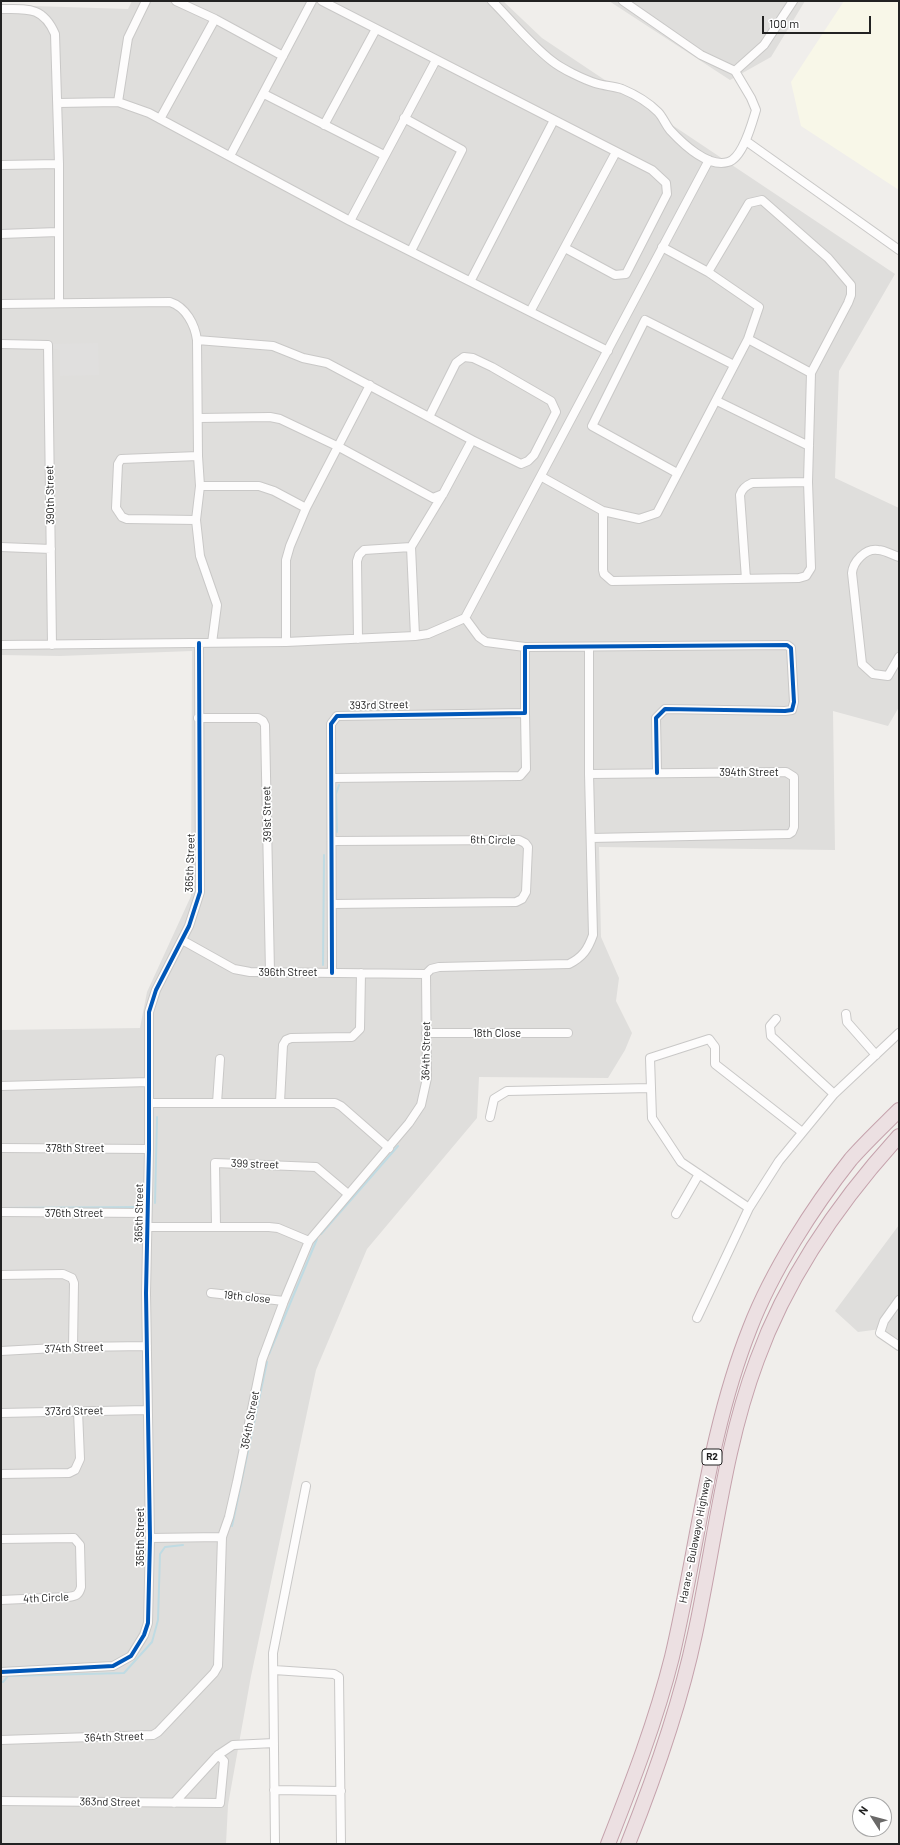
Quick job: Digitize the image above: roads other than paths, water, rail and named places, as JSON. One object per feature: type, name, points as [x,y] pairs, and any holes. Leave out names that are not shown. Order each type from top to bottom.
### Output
[{"type":"highway","name":"Harare - Bulawayo Highway","points":[[608,1844],[662,1694],[672,1656],[694,1552],[717,1430],[734,1369],[750,1327],[767,1290],[795,1242],[830,1189],[852,1158],[899,1110]]},
{"type":"highway","name":"Harare - Bulawayo Highway","points":[[628,1844],[644,1806],[686,1678],[696,1633],[722,1488],[734,1433],[758,1358],[783,1300],[815,1243],[851,1191],[899,1136]]},
{"type":"street","points":[[118,102],[128,38],[146,1]]},
{"type":"street","points":[[176,1],[215,19],[283,56]]},
{"type":"street","points":[[230,156],[312,1]]},
{"type":"street","points":[[322,1],[652,170],[666,183],[668,189],[667,194],[626,274],[615,275],[565,248]]},
{"type":"street","points":[[492,1],[530,42],[554,63],[595,83],[622,89],[642,100],[659,113],[670,129],[695,152],[709,160],[721,163],[730,162],[739,153],[746,141],[756,110],[751,98],[735,71],[719,65],[701,55],[623,1]]},
{"type":"street","points":[[735,71],[764,45],[793,1]]},
{"type":"street","points":[[1,9],[29,9],[35,11],[46,19],[52,26],[55,34],[59,164],[59,302]]},
{"type":"street","points":[[160,119],[215,19]]},
{"type":"street","points":[[324,125],[376,29]]},
{"type":"street","points":[[350,221],[436,60]]},
{"type":"street","points":[[264,94],[384,155]]},
{"type":"street","points":[[58,103],[118,102],[149,113],[350,221],[531,310],[608,351]]},
{"type":"street","points":[[404,118],[462,150],[411,251]]},
{"type":"street","points":[[471,280],[554,120]]},
{"type":"street","points":[[746,141],[899,250]]},
{"type":"street","points":[[531,310],[616,152]]},
{"type":"street","points":[[1,645],[199,644],[286,642],[415,636],[440,630],[465,618],[542,477],[709,160]]},
{"type":"street","points":[[1,165],[59,164]]},
{"type":"street","points":[[603,511],[603,570],[604,574],[612,581],[799,578],[806,576],[811,568],[808,482],[811,373],[848,303],[852,291],[851,285],[828,258],[762,200],[748,203],[708,272]]},
{"type":"street","points":[[1,234],[58,232]]},
{"type":"street","points":[[542,477],[603,511],[639,519],[657,513],[717,400],[748,339],[759,308],[708,272],[662,247]]},
{"type":"street","points":[[1,304],[59,302],[170,302],[180,307],[196,329],[199,418],[198,456],[200,486],[196,520],[200,556],[218,605],[212,643]]},
{"type":"street","points":[[677,473],[592,426],[645,320],[734,365]]},
{"type":"street","points":[[748,339],[811,373]]},
{"type":"street","points":[[197,340],[272,346],[303,358],[327,363],[472,440],[521,464],[525,463],[534,455],[555,416],[554,405],[551,401],[492,367],[473,358],[464,357],[456,363],[429,417]]},
{"type":"street","name":"390th Street","points":[[1,344],[48,345],[52,645]]},
{"type":"street","points":[[286,642],[286,560],[290,546],[306,508],[339,448],[370,385]]},
{"type":"street","points":[[717,400],[810,446]]},
{"type":"street","points":[[199,418],[270,417],[280,419],[339,448],[433,498],[443,494]]},
{"type":"street","points":[[415,636],[411,548],[443,494],[472,440]]},
{"type":"street","points":[[196,520],[127,519],[122,517],[116,508],[118,464],[121,459],[198,456]]},
{"type":"street","points":[[746,579],[740,495],[742,490],[752,483],[808,482]]},
{"type":"street","points":[[200,486],[259,486],[274,491],[306,508]]},
{"type":"street","points":[[1,547],[51,549]]},
{"type":"street","points":[[358,639],[357,561],[359,555],[364,550],[411,548]]},
{"type":"street","points":[[899,557],[877,550],[870,551],[864,554],[855,564],[852,574],[862,664],[873,674],[888,676],[899,656]]},
{"type":"street","points":[[465,618],[479,637],[486,642],[525,647],[589,648],[787,645],[791,648],[794,702],[792,710],[665,709],[656,718],[657,773]]},
{"type":"street","name":"365th Street","points":[[1,1672],[113,1666],[131,1656],[144,1635],[148,1623],[150,1538],[147,1410],[149,1012],[156,990],[196,909],[200,892],[198,718],[199,644]]},
{"type":"street","points":[[332,778],[520,776],[526,769],[525,647]]},
{"type":"street","points":[[426,974],[432,969],[439,967],[569,964],[583,956],[588,947],[593,935],[589,774],[589,648]]},
{"type":"street","name":"393rd Street","points":[[332,973],[333,841],[331,724],[335,718],[340,715],[525,713]]},
{"type":"street","name":"391st Street","points":[[198,718],[258,718],[263,721],[265,725],[270,972]]},
{"type":"street","name":"394th Street","points":[[589,774],[786,772],[794,776],[792,832],[789,834],[591,838]]},
{"type":"street","name":"6th Circle","points":[[332,904],[516,902],[522,899],[526,892],[528,847],[525,843],[519,840],[333,841]]},
{"type":"street","name":"396th Street","points":[[182,940],[234,969],[250,972],[426,974]]},
{"type":"street","points":[[280,1102],[283,1045],[286,1040],[291,1038],[352,1037],[360,1030],[361,973]]},
{"type":"street","name":"364th Street","points":[[1,1740],[147,1736],[158,1732],[214,1673],[218,1666],[222,1537],[229,1517],[237,1482],[260,1366],[284,1301],[309,1241],[409,1124],[422,1105],[427,1078],[426,974]]},
{"type":"street","points":[[846,1014],[846,1022],[876,1055]]},
{"type":"street","points":[[776,1019],[770,1026],[771,1036],[834,1094]]},
{"type":"street","name":"18th Close","points":[[426,1033],[568,1033]]},
{"type":"street","points":[[696,1318],[749,1208],[779,1161],[834,1094],[899,1033]]},
{"type":"street","points":[[749,1208],[681,1162],[652,1118],[650,1058],[709,1040],[715,1047],[715,1064],[802,1132]]},
{"type":"street","points":[[217,1103],[220,1059]]},
{"type":"street","points":[[1,1086],[149,1082]]},
{"type":"street","points":[[490,1117],[494,1099],[507,1091],[651,1088]]},
{"type":"street","points":[[149,1103],[280,1102],[338,1104],[389,1148]]},
{"type":"street","name":"378th Street","points":[[1,1148],[149,1149]]},
{"type":"street","name":"399 street","points":[[216,1226],[215,1163],[316,1167],[348,1194]]},
{"type":"street","points":[[676,1214],[699,1174]]},
{"type":"street","name":"376th Street","points":[[1,1212],[147,1213]]},
{"type":"street","points":[[147,1227],[216,1226],[278,1228],[309,1241]]},
{"type":"street","points":[[1,1275],[63,1274],[72,1278],[74,1283],[73,1347]]},
{"type":"street","name":"19th close","points":[[211,1293],[284,1301]]},
{"type":"street","points":[[899,1300],[884,1321],[880,1333],[899,1346]]},
{"type":"street","name":"374th Street","points":[[1,1351],[73,1347],[148,1346]]},
{"type":"street","name":"373rd Street","points":[[1,1413],[147,1410]]},
{"type":"street","points":[[1,1474],[69,1473],[74,1470],[80,1459],[78,1411]]},
{"type":"street","points":[[275,1844],[274,1653],[306,1486]]},
{"type":"street","points":[[150,1538],[222,1537]]},
{"type":"street","name":"4th Circle","points":[[1,1539],[74,1538],[80,1544],[81,1587],[80,1593],[76,1596],[1,1600]]},
{"type":"street","points":[[274,1670],[334,1674],[339,1677],[341,1844]]},
{"type":"street","points":[[174,1803],[218,1756],[233,1745],[274,1743]]},
{"type":"street","name":"363nd Street","points":[[1,1801],[220,1803],[224,1761],[218,1756]]},
{"type":"street","points":[[274,1790],[341,1791]]},
{"type":"waterway","points":[[337,832],[336,794],[339,785]]},
{"type":"waterway","points":[[323,965],[324,855]]},
{"type":"waterway","points":[[155,1203],[157,1117]]},
{"type":"waterway","points":[[321,1234],[398,1146]]},
{"type":"waterway","points":[[1,1208],[140,1207]]},
{"type":"waterway","points":[[269,1354],[317,1239]]},
{"type":"waterway","points":[[232,1526],[267,1362]]},
{"type":"waterway","points":[[3,1682],[8,1676],[124,1673],[152,1642],[158,1620],[160,1554],[165,1547],[183,1545]]}]
